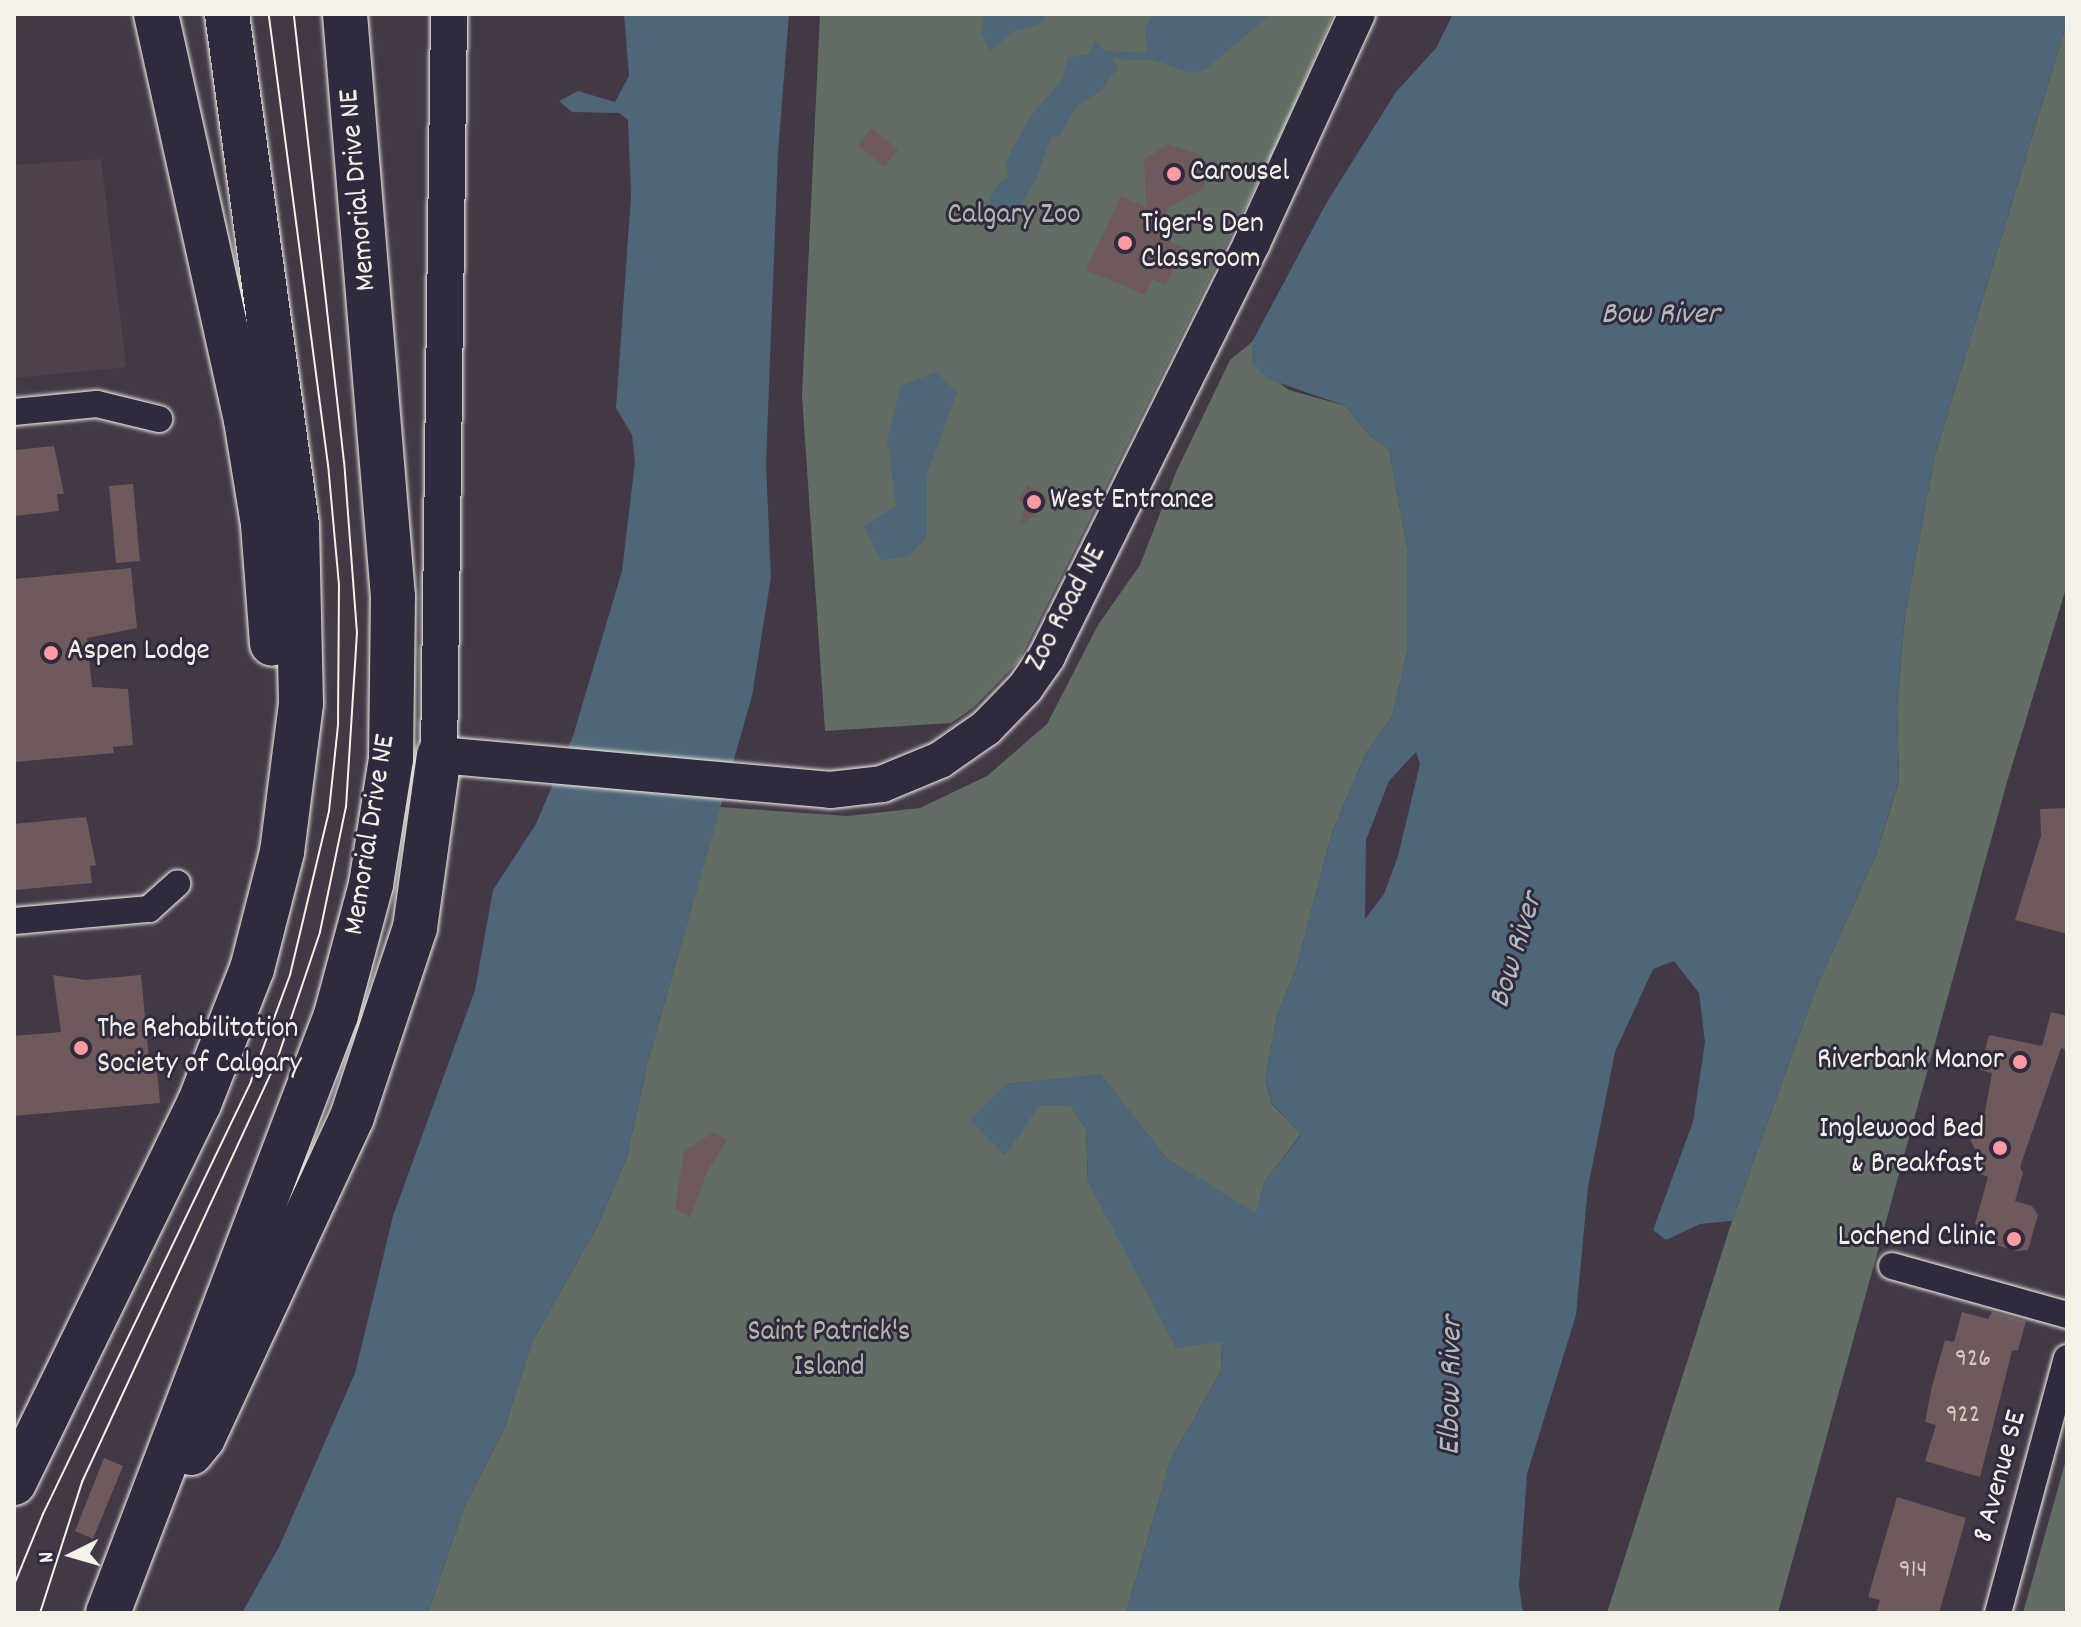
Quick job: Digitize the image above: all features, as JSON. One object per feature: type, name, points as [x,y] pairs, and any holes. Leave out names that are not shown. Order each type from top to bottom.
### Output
[{"type":"highway","points":[[156,14],[246,420],[263,524],[273,672],[269,804],[282,852]]},
{"type":"highway","points":[[16,1472],[199,1104],[252,969],[282,852],[301,703],[297,525],[227,14]]},
{"type":"highway","name":"Memorial Drive NE","points":[[108,1613],[336,1015],[371,884],[391,759],[393,597],[345,14]]},
{"type":"highway","points":[[148,1504],[203,1438],[352,1117],[415,928],[459,757]]},
{"type":"street","points":[[449,14],[445,617],[459,757]]},
{"type":"street","name":"Zoo Road NE","points":[[459,757],[766,784],[857,788],[914,773],[965,745],[1025,688],[1047,656],[1252,243],[1357,14]]},
{"type":"street","points":[[14,412],[97,404],[159,419]]},
{"type":"street","points":[[14,921],[149,909],[177,884]]},
{"type":"street","points":[[1892,1266],[2067,1315]]},
{"type":"street","name":"8 Avenue SE","points":[[1998,1613],[2067,1358]]},
{"type":"shaded area","points":[[101,159],[126,367],[14,378],[14,165]]},
{"type":"green space","name":"Calgary Zoo","points":[[820,14],[1334,14],[1273,152],[1019,661],[973,708],[951,723],[825,731],[802,396]]},
{"type":"green space","points":[[2067,22],[2067,585],[2007,782],[1778,1613],[1607,1613],[1732,1221],[1816,988],[1876,855],[1899,781],[1897,707],[1905,614],[1935,455]]},
{"type":"green space","name":"Saint Patrick's Island","points":[[1252,342],[1252,363],[1289,390],[1346,406],[1369,435],[1389,449],[1407,547],[1407,653],[1392,717],[1366,753],[1332,833],[1297,966],[1277,1017],[1265,1079],[1272,1104],[1301,1134],[1265,1181],[1256,1214],[1167,1159],[1101,1075],[1006,1084],[1039,1106],[1071,1106],[1086,1129],[1088,1182],[1222,1341],[1221,1371],[1171,1459],[1126,1613],[428,1613],[464,1507],[504,1429],[532,1342],[598,1225],[627,1156],[648,1061],[720,807],[847,816],[920,808],[987,776],[1047,724],[1098,625],[1140,565],[1176,472],[1230,360]]},
{"type":"green space","points":[[2067,1456],[2067,1613],[2023,1613]]},
{"type":"water","points":[[624,14],[789,14],[778,153],[766,464],[771,577],[752,696],[648,1061],[627,1156],[598,1225],[532,1342],[504,1429],[464,1507],[428,1613],[242,1613],[280,1545],[355,1373],[393,1216],[475,990],[493,890],[536,824],[573,736],[622,571],[635,462],[632,435],[616,408],[631,196],[628,120],[619,113],[572,112],[559,101],[578,91],[615,102],[629,76]]},
{"type":"water","points":[[984,14],[1047,14],[1040,24],[1014,31],[990,51],[981,33]]},
{"type":"water","points":[[1153,14],[1271,14],[1205,70],[1192,73],[1154,60],[1113,59],[1118,67],[1101,91],[1077,106],[1060,135],[1051,137],[1036,180],[1013,220],[996,220],[990,200],[998,183],[1008,177],[1005,162],[1032,114],[1062,80],[1068,58],[1089,54],[1095,40],[1105,51],[1147,53],[1145,28]]},
{"type":"water","name":"Bow River","points":[[1453,14],[2067,14],[1935,455],[1905,614],[1897,707],[1899,780],[1876,855],[1816,988],[1732,1221],[1700,1224],[1666,1240],[1653,1230],[1693,1122],[1705,1042],[1699,993],[1674,961],[1653,969],[1615,1052],[1588,1187],[1576,1315],[1527,1474],[1519,1586],[1523,1613],[1126,1613],[1171,1459],[1221,1371],[1222,1342],[1176,1348],[1088,1182],[1086,1129],[1071,1106],[1039,1106],[1005,1156],[970,1120],[1006,1084],[1101,1074],[1167,1159],[1256,1213],[1265,1181],[1301,1135],[1272,1103],[1265,1079],[1277,1017],[1297,966],[1332,833],[1366,753],[1392,717],[1407,653],[1407,547],[1389,449],[1369,435],[1346,406],[1268,379],[1252,363],[1252,342],[1327,202],[1396,92],[1436,48]],"holes":[[[1416,752],[1420,764],[1398,856],[1384,894],[1365,919],[1366,840],[1389,781]]]},
{"type":"water","points":[[937,372],[957,392],[927,475],[927,537],[910,555],[881,561],[864,526],[896,506],[887,440],[901,385]]},
{"type":"building","points":[[872,128],[898,150],[884,167],[858,145]]},
{"type":"building","points":[[1168,144],[1202,156],[1204,188],[1169,207],[1156,235],[1184,248],[1166,285],[1152,279],[1145,295],[1086,270],[1121,196],[1146,207],[1144,160]]},
{"type":"building","points":[[54,446],[64,494],[57,494],[59,511],[14,516],[14,450]]},
{"type":"building","points":[[133,484],[140,561],[116,563],[109,486]]},
{"type":"building","name":"West Entrance","points":[[1028,485],[1047,497],[1045,507],[1020,526],[1025,505],[1018,499]]},
{"type":"building","name":"Aspen Lodge","points":[[131,568],[137,628],[87,638],[92,687],[128,689],[133,745],[113,747],[114,753],[14,762],[14,579]]},
{"type":"building","points":[[2067,808],[2067,934],[2015,920],[2041,836],[2040,809]]},
{"type":"building","points":[[86,817],[96,865],[90,866],[92,883],[14,890],[14,824]]},
{"type":"building","name":"The Rehabilitation Society of Calgary","points":[[53,975],[86,980],[141,975],[149,1059],[156,1059],[160,1103],[14,1116],[14,1036],[61,1032]]},
{"type":"building","points":[[2051,1012],[2067,1016],[2067,1050],[2061,1048],[2020,1167],[2023,1173],[2015,1201],[2032,1206],[2038,1215],[2028,1250],[2017,1251],[1988,1239],[1988,1228],[1975,1224],[1988,1177],[1975,1172],[1978,1154],[1970,1140],[1981,1134],[1992,1073],[1980,1070],[1989,1035],[2042,1046]]},
{"type":"building","points":[[714,1132],[727,1140],[707,1172],[690,1218],[675,1208],[684,1151]]},
{"type":"building","points":[[1962,1312],[1988,1319],[1992,1312],[2026,1321],[2018,1350],[2012,1351],[1980,1477],[1925,1461],[1936,1425],[1925,1422],[1932,1386],[1945,1340],[1954,1342]]},
{"type":"building","points":[[104,1458],[123,1466],[93,1539],[75,1531]]},
{"type":"building","points":[[1897,1497],[1966,1518],[1939,1613],[1876,1613],[1880,1600],[1868,1597]]},
{"type":"tram line","points":[[14,1585],[43,1514],[251,1081],[290,975],[329,811],[338,725],[339,585],[328,465],[269,14]]},
{"type":"tram line","points":[[40,1613],[82,1482],[276,1063],[320,932],[346,807],[357,633],[344,462],[294,14]]},
{"type":"place","name":"Carousel","points":[[1174,174]]},
{"type":"place","name":"Tiger's Den Classroom","points":[[1125,243]]},
{"type":"place","name":"West Entrance","points":[[1034,502]]},
{"type":"place","name":"Aspen Lodge","points":[[51,653]]},
{"type":"place","name":"The Rehabilitation Society of Calgary","points":[[81,1048]]},
{"type":"place","name":"Riverbank Manor","points":[[2020,1062]]},
{"type":"place","name":"Inglewood Bed & Breakfast","points":[[2000,1148]]},
{"type":"place","name":"Lochend Clinic","points":[[2014,1239]]},
{"type":"water label","name":"Elbow River","points":[[1453,1386]]}]
